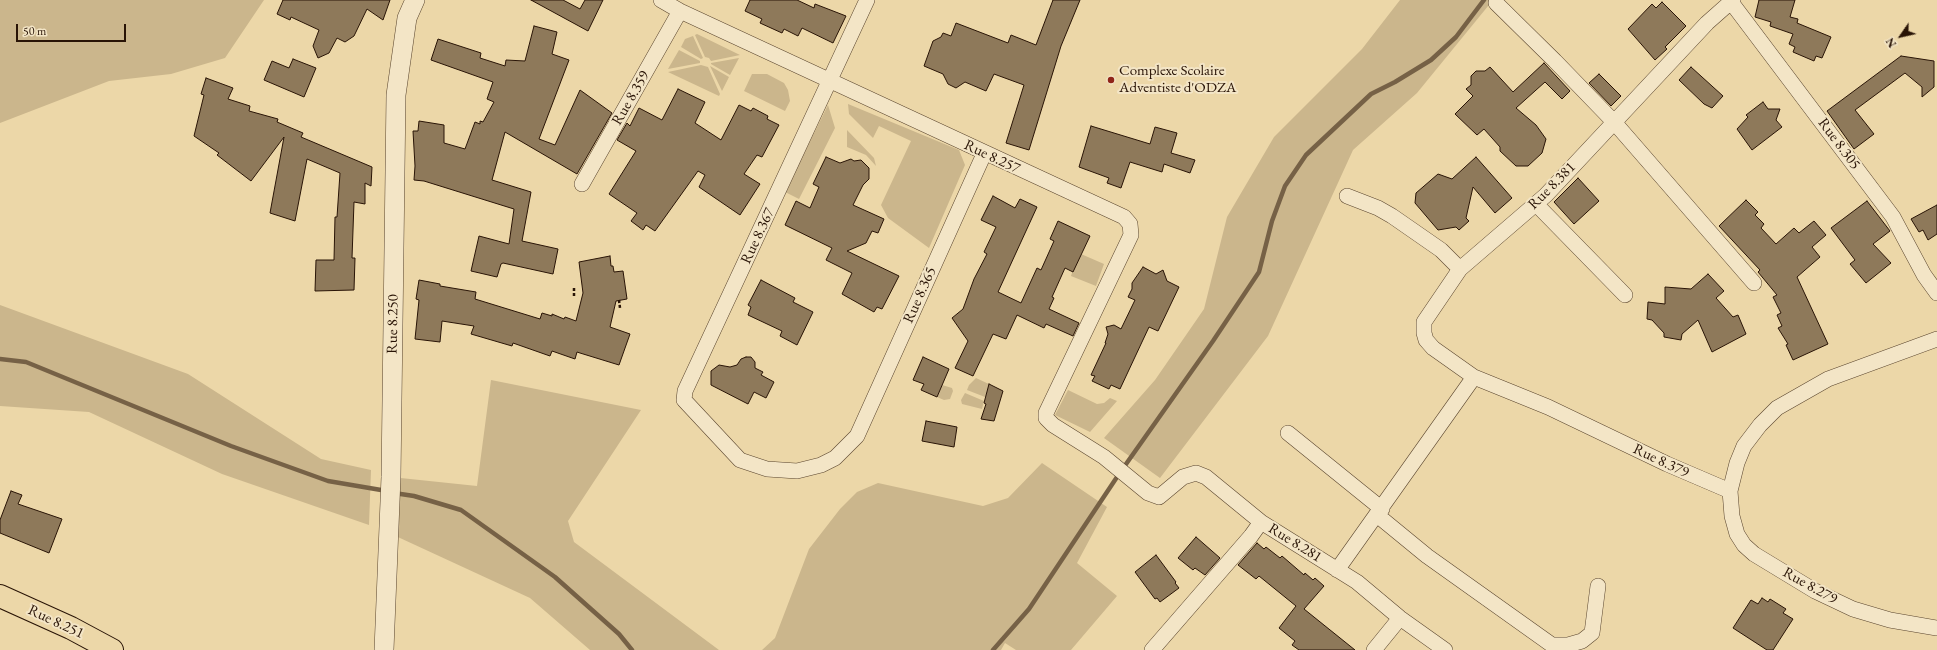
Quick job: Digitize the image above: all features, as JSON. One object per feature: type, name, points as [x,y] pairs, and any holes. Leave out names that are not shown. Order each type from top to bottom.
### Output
[{"type":"highway","name":"Rue 8.251","points":[[0,596],[71,628],[112,650]]},
{"type":"street","name":"Rue 8.250","points":[[384,650],[391,469],[396,95],[406,25],[415,0]]},
{"type":"street","name":"Rue 8.257","points":[[661,0],[680,11],[831,80],[984,154],[1124,217],[1130,224],[1131,235],[1046,413],[1046,418],[1053,425],[1104,457],[1148,493],[1159,497],[1183,477],[1196,474],[1206,477],[1260,522]]},
{"type":"street","name":"Rue 8.367","points":[[857,436],[835,458],[821,465],[797,471],[766,469],[740,460],[684,400],[684,391],[831,80],[867,0]]},
{"type":"street","name":"Rue 8.381","points":[[1460,269],[1506,228],[1536,204],[1706,23],[1732,1]]},
{"type":"street","name":"Rue 8.305","points":[[1732,1],[1893,217],[1924,275],[1937,293]]},
{"type":"street","points":[[1496,3],[1614,122],[1754,283]]},
{"type":"street","name":"Rue 8.359","points":[[582,184],[680,11]]},
{"type":"street","name":"Rue 8.365","points":[[857,436],[984,154]]},
{"type":"street","points":[[1347,196],[1378,208],[1392,216],[1440,250],[1460,269]]},
{"type":"street","points":[[1536,204],[1625,295]]},
{"type":"street","name":"Rue 8.379","points":[[1460,269],[1424,322],[1424,333],[1426,340],[1433,348],[1474,377],[1548,407],[1667,464],[1730,491]]},
{"type":"street","points":[[1730,491],[1737,463],[1744,446],[1760,425],[1777,408],[1806,390],[1828,379],[1937,339]]},
{"type":"street","points":[[1337,570],[1474,377]]},
{"type":"street","points":[[1288,433],[1427,556],[1552,645],[1568,645],[1582,640],[1592,633],[1598,586]]},
{"type":"street","name":"Rue 8.279","points":[[1730,491],[1732,516],[1737,534],[1754,554],[1815,591],[1853,609],[1890,620],[1935,624]]},
{"type":"street","name":"Rue 8.281","points":[[1152,650],[1251,536],[1260,522],[1357,582],[1400,618],[1445,650]]},
{"type":"street","points":[[1374,650],[1400,618]]},
{"type":"path","points":[[574,288],[574,296]]},
{"type":"path","points":[[619,300],[620,308]]},
{"type":"shaded area","points":[[0,0],[264,0],[225,58],[171,74],[109,81],[0,123]]},
{"type":"shaded area","points":[[1400,0],[1493,0],[1417,93],[1353,150],[1268,336],[1160,478],[1104,438],[1155,380],[1204,309],[1227,217],[1274,137],[1362,49]]},
{"type":"shaded area","points":[[697,34],[740,55],[711,61],[709,58],[705,57],[695,35]]},
{"type":"shaded area","points":[[693,36],[703,58],[701,59],[681,47],[685,39]]},
{"type":"shaded area","points":[[679,50],[700,61],[700,63],[668,69]]},
{"type":"shaded area","points":[[739,58],[730,75],[711,64],[711,63]]},
{"type":"shaded area","points":[[701,65],[708,67],[720,94],[719,96],[668,72]]},
{"type":"shaded area","points":[[710,66],[729,77],[722,91]]},
{"type":"shaded area","points":[[752,74],[767,74],[784,83],[788,90],[790,101],[785,111],[744,91]]},
{"type":"shaded area","points":[[848,104],[959,150],[965,165],[929,248],[888,218],[881,205],[911,141],[879,126],[873,138],[849,114]]},
{"type":"shaded area","points":[[828,105],[835,128],[799,199],[785,192]]},
{"type":"shaded area","points":[[847,130],[874,158],[876,166],[866,155],[847,147]]},
{"type":"shaded area","points":[[1081,254],[1104,264],[1096,286],[1071,276],[1076,260]]},
{"type":"shaded area","points":[[0,305],[188,374],[321,459],[371,470],[369,525],[222,474],[89,412],[0,406]]},
{"type":"shaded area","points":[[976,378],[991,385],[985,397],[967,390],[969,385]]},
{"type":"shaded area","points":[[491,380],[641,410],[568,521],[574,542],[719,650],[590,650],[530,598],[387,532],[391,477],[477,486]]},
{"type":"shaded area","points":[[942,385],[952,388],[953,391],[950,399],[944,400],[937,397]]},
{"type":"shaded area","points":[[1068,390],[1097,404],[1104,403],[1110,398],[1117,401],[1090,432],[1055,415]]},
{"type":"shaded area","points":[[965,393],[984,401],[982,409],[962,404],[961,400]]},
{"type":"shaded area","points":[[1042,463],[1107,507],[1077,563],[1117,596],[1071,650],[1016,650],[1005,643],[1001,650],[762,650],[775,638],[809,549],[840,509],[857,492],[878,483],[983,506],[1008,498]]},
{"type":"building","points":[[283,0],[390,0],[383,20],[367,9],[354,36],[345,42],[337,38],[329,53],[318,58],[313,46],[319,30],[291,17],[290,20],[277,14]]},
{"type":"building","points":[[531,0],[563,0],[580,9],[585,0],[603,0],[588,31]]},
{"type":"building","points":[[750,0],[797,0],[814,8],[815,4],[846,16],[833,43],[802,28],[798,36],[784,29],[782,33],[760,23],[762,19],[745,11]]},
{"type":"building","points":[[1053,0],[1080,0],[1061,46],[1029,150],[1006,143],[1024,85],[994,74],[986,91],[965,82],[956,88],[948,84],[943,74],[924,66],[933,41],[941,37],[943,33],[951,36],[956,23],[1008,43],[1011,35],[1036,45]]},
{"type":"building","points":[[1759,0],[1795,0],[1790,17],[1798,19],[1797,23],[1831,37],[1822,58],[1816,56],[1814,61],[1793,52],[1795,47],[1789,44],[1793,34],[1770,26],[1771,22],[1755,17]]},
{"type":"building","points":[[1662,2],[1686,26],[1665,47],[1667,49],[1655,60],[1628,29],[1652,4],[1656,8]]},
{"type":"building","points":[[534,26],[557,32],[552,54],[569,60],[539,139],[555,145],[580,90],[612,113],[577,174],[505,132],[492,180],[531,192],[522,241],[558,249],[553,274],[503,263],[501,264],[497,277],[471,271],[479,236],[509,244],[514,209],[424,181],[414,180],[415,166],[413,131],[418,131],[419,121],[444,125],[444,143],[465,149],[475,122],[480,124],[480,121],[483,122],[494,102],[487,99],[493,82],[431,60],[438,39],[481,53],[480,58],[505,66],[506,60],[525,61]]},
{"type":"building","points":[[1901,56],[1934,61],[1934,87],[1922,97],[1922,87],[1905,73],[1855,110],[1874,134],[1854,149],[1827,111]]},
{"type":"building","points":[[293,59],[316,68],[304,97],[264,80],[272,61],[289,68]]},
{"type":"building","points":[[1544,63],[1570,91],[1562,99],[1545,82],[1516,108],[1536,125],[1546,139],[1542,153],[1528,166],[1516,166],[1500,151],[1500,147],[1484,129],[1477,135],[1455,114],[1473,96],[1466,89],[1471,85],[1471,76],[1476,71],[1485,71],[1490,67],[1513,92]]},
{"type":"building","points":[[1691,67],[1723,96],[1712,108],[1704,104],[1679,80]]},
{"type":"building","points":[[1599,74],[1621,96],[1611,106],[1589,83]]},
{"type":"building","points":[[206,78],[233,88],[228,99],[250,106],[249,111],[278,119],[277,122],[303,133],[301,137],[372,167],[371,186],[365,183],[365,204],[354,202],[352,258],[355,258],[354,290],[315,291],[316,260],[334,260],[335,217],[337,217],[340,173],[307,159],[295,221],[270,213],[284,137],[251,181],[217,155],[219,153],[194,136],[204,95],[201,94]]},
{"type":"building","points":[[678,89],[705,102],[695,123],[721,140],[739,105],[751,111],[753,108],[768,116],[767,119],[779,125],[762,157],[757,155],[744,174],[760,184],[740,215],[699,187],[705,175],[698,171],[655,231],[646,225],[643,230],[631,221],[637,213],[609,194],[636,151],[617,140],[627,123],[630,126],[639,108],[662,120]]},
{"type":"building","points":[[1763,102],[1768,109],[1780,109],[1776,120],[1782,127],[1752,150],[1737,129],[1748,117],[1746,115]]},
{"type":"building","points":[[1091,126],[1150,144],[1155,127],[1177,133],[1171,153],[1195,160],[1190,173],[1164,164],[1162,172],[1130,162],[1121,188],[1107,183],[1109,178],[1079,167]]},
{"type":"building","points":[[826,157],[840,163],[851,159],[854,161],[861,160],[869,168],[869,179],[863,185],[853,205],[884,219],[878,233],[872,231],[866,243],[847,251],[899,276],[882,309],[877,307],[874,312],[842,294],[852,273],[826,260],[832,248],[785,225],[796,201],[810,208],[819,187],[813,184]]},
{"type":"building","points":[[1476,157],[1512,198],[1495,213],[1473,187],[1466,218],[1469,221],[1459,230],[1456,227],[1438,230],[1415,203],[1416,193],[1438,174],[1452,179]]},
{"type":"building","points":[[1578,178],[1599,201],[1574,224],[1554,202]]},
{"type":"building","points":[[993,196],[1015,208],[1020,199],[1037,207],[998,292],[1021,303],[1037,268],[1041,270],[1054,241],[1050,239],[1058,221],[1090,236],[1073,272],[1065,268],[1052,297],[1054,298],[1049,309],[1079,323],[1073,336],[1046,324],[1044,328],[1017,315],[1006,339],[993,334],[973,376],[955,368],[968,341],[952,318],[963,309],[974,279],[987,254],[984,252],[996,227],[981,220]]},
{"type":"building","points":[[1746,200],[1758,212],[1755,215],[1764,224],[1761,228],[1776,244],[1794,228],[1799,233],[1814,221],[1826,235],[1812,247],[1820,257],[1797,277],[1828,344],[1793,360],[1786,345],[1788,344],[1778,328],[1782,326],[1777,315],[1781,313],[1773,297],[1777,295],[1758,272],[1760,270],[1719,226]]},
{"type":"building","points":[[1867,201],[1890,231],[1873,244],[1891,263],[1866,283],[1850,264],[1855,260],[1831,228]]},
{"type":"building","points":[[1937,205],[1937,234],[1928,240],[1923,230],[1919,232],[1911,219]]},
{"type":"building","points":[[610,256],[611,266],[613,266],[614,272],[623,271],[627,299],[616,301],[610,327],[630,334],[619,365],[577,352],[575,359],[552,351],[550,356],[513,343],[512,346],[471,334],[474,326],[442,321],[440,342],[415,339],[419,300],[416,299],[419,280],[440,284],[440,286],[476,292],[475,299],[540,319],[542,313],[552,316],[552,314],[564,319],[565,317],[576,321],[583,293],[579,262]]},
{"type":"building","points":[[1143,267],[1156,274],[1163,270],[1167,281],[1179,287],[1158,331],[1149,327],[1120,389],[1111,385],[1109,389],[1092,381],[1095,376],[1091,375],[1106,343],[1108,334],[1106,327],[1114,325],[1121,329],[1135,300],[1128,297],[1132,289],[1132,283]]},
{"type":"building","points":[[1708,274],[1724,291],[1716,298],[1733,317],[1738,315],[1746,334],[1712,352],[1698,320],[1682,334],[1681,340],[1664,337],[1664,333],[1652,320],[1647,319],[1648,302],[1665,304],[1665,287],[1691,289]]},
{"type":"building","points":[[761,280],[795,298],[793,302],[813,312],[797,345],[780,336],[782,331],[748,315],[751,307],[748,305]]},
{"type":"building","points":[[751,357],[755,362],[755,368],[763,372],[761,375],[774,382],[766,398],[754,392],[748,404],[711,385],[711,371],[719,365],[730,367],[737,365],[741,359]]},
{"type":"building","points":[[923,357],[949,369],[937,397],[921,390],[924,384],[913,380]]},
{"type":"building","points":[[989,384],[1003,391],[994,421],[981,419],[986,404],[984,403]]},
{"type":"building","points":[[926,421],[957,427],[954,447],[922,441]]},
{"type":"building","points":[[11,491],[22,495],[18,504],[62,519],[49,553],[0,533],[0,520]]},
{"type":"building","points":[[1196,537],[1220,558],[1205,575],[1195,568],[1193,570],[1178,558]]},
{"type":"building","points":[[1257,543],[1264,549],[1266,547],[1280,558],[1282,556],[1304,575],[1305,573],[1313,580],[1315,578],[1324,586],[1304,609],[1355,650],[1299,650],[1292,645],[1295,641],[1279,628],[1296,606],[1259,576],[1256,579],[1238,565]]},
{"type":"building","points":[[1156,555],[1179,588],[1160,602],[1157,598],[1155,599],[1135,572]]},
{"type":"building","points":[[1762,598],[1768,602],[1770,599],[1786,609],[1783,613],[1793,619],[1773,650],[1767,650],[1733,628],[1751,600],[1758,604]]},
{"type":"waterway","points":[[993,650],[1029,609],[1119,474],[1213,341],[1259,272],[1272,221],[1285,186],[1306,155],[1371,94],[1395,82],[1431,60],[1456,37],[1484,0]]},
{"type":"waterway","points":[[0,359],[26,362],[231,446],[328,481],[387,491]]},
{"type":"waterway","points":[[394,493],[414,496],[461,510],[555,577],[619,634],[632,650]]},
{"type":"place","name":"Complexe Scolaire Adventiste d'ODZA","points":[[1111,80]]}]
